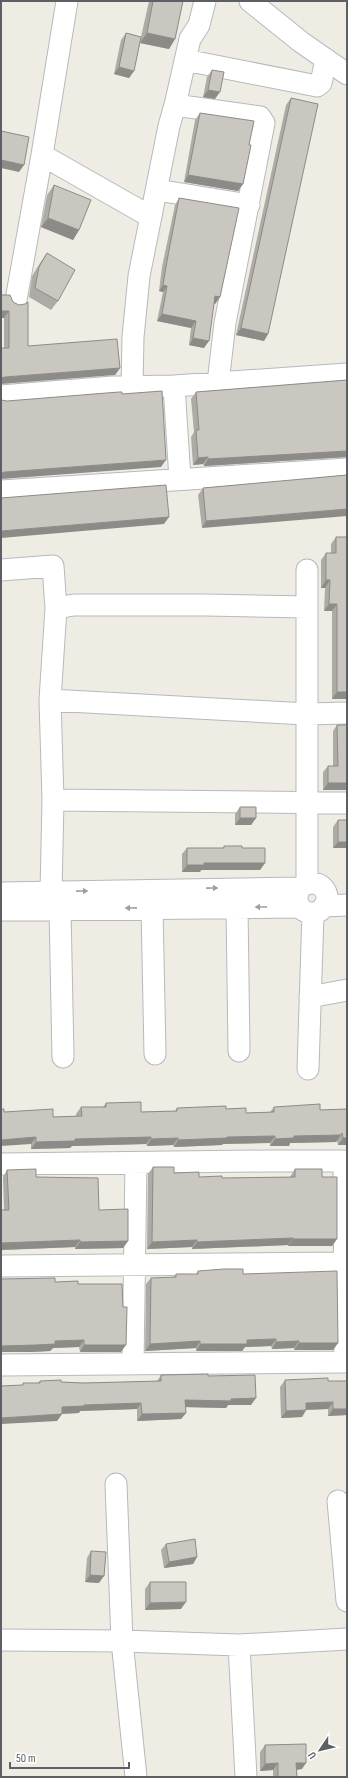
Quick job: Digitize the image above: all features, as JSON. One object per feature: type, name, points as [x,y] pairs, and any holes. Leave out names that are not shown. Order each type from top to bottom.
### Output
[{"type":"street","points":[[16,300],[42,155],[67,1]]},
{"type":"street","points":[[190,39],[187,23],[191,1]]},
{"type":"street","points":[[132,387],[133,337],[140,276],[151,217],[169,126],[190,39],[199,25],[204,1]]},
{"type":"street","points":[[250,1],[301,42],[347,74]]},
{"type":"street","points":[[185,60],[317,86],[321,83],[326,59]]},
{"type":"street","points":[[175,105],[260,117],[264,123],[249,205],[224,323],[218,383]]},
{"type":"street","points":[[42,155],[151,217]]},
{"type":"street","points":[[157,190],[249,205]]},
{"type":"street","points":[[1,396],[347,374]]},
{"type":"street","points":[[174,386],[180,479]]},
{"type":"street","points":[[1,491],[347,469]]},
{"type":"street","points":[[1,570],[53,566],[56,608],[50,700],[56,900],[63,1057]]},
{"type":"street","points":[[306,570],[310,997],[308,1069]]},
{"type":"street","points":[[56,608],[74,605],[307,607]]},
{"type":"street","points":[[50,700],[307,714],[347,713]]},
{"type":"street","points":[[53,800],[347,803]]},
{"type":"street","points":[[1,892],[56,900],[152,908],[186,898],[237,907],[309,899]]},
{"type":"street","points":[[1,910],[56,900],[186,898],[309,899],[347,905]]},
{"type":"street","points":[[237,907],[239,1052]]},
{"type":"street","points":[[152,908],[155,1054]]},
{"type":"street","points":[[310,997],[347,990]]},
{"type":"street","points":[[1,1164],[346,1161],[346,1362],[1,1365]]},
{"type":"street","points":[[133,1363],[136,1163]]},
{"type":"street","points":[[1,1266],[345,1263]]},
{"type":"street","points":[[116,1484],[122,1641],[136,1777]]},
{"type":"street","points":[[338,1501],[347,1601]]},
{"type":"street","points":[[1,1640],[122,1641],[239,1645],[347,1639]]},
{"type":"street","points":[[239,1645],[246,1777]]},
{"type":"building","points":[[153,1],[183,1],[175,39],[147,33]]},
{"type":"building","points":[[126,33],[141,37],[134,71],[119,67]]},
{"type":"building","points":[[212,70],[224,72],[220,92],[208,90]]},
{"type":"building","points":[[291,98],[318,104],[268,334],[241,328]]},
{"type":"building","points":[[200,113],[254,121],[243,184],[188,175]]},
{"type":"building","points":[[1,131],[29,137],[24,165],[1,160]]},
{"type":"building","points":[[54,185],[91,200],[79,230],[48,218]]},
{"type":"building","points":[[179,198],[239,208],[220,297],[215,296],[209,341],[193,338],[196,321],[162,314],[167,286],[163,285]]},
{"type":"building","points":[[47,253],[75,270],[58,301],[35,288],[39,267]]},
{"type":"building","points":[[1,295],[10,295],[13,302],[19,305],[28,302],[28,346],[117,339],[120,368],[1,378],[1,348],[9,348],[9,311],[1,311]]},
{"type":"building","points":[[347,380],[347,451],[208,459],[208,457],[198,458],[196,430],[199,430],[196,392]]},
{"type":"building","points":[[162,391],[166,460],[1,473],[1,400],[7,401],[119,392],[122,392],[122,394]]},
{"type":"building","points":[[347,475],[347,509],[206,521],[203,488]]},
{"type":"building","points":[[166,485],[169,517],[1,531],[1,498]]},
{"type":"building","points":[[336,537],[347,537],[347,692],[337,692],[337,604],[329,604],[330,580],[326,580],[326,553],[336,553]]},
{"type":"building","points":[[337,725],[347,725],[347,783],[328,783],[328,766],[338,766]]},
{"type":"building","points":[[240,807],[256,807],[256,818],[240,818]]},
{"type":"building","points":[[338,820],[347,820],[347,842],[338,842]]},
{"type":"building","points":[[224,846],[265,848],[265,863],[204,863],[204,865],[187,865],[187,848],[224,848]]},
{"type":"building","points":[[141,1102],[141,1112],[177,1111],[177,1108],[226,1106],[226,1109],[246,1108],[246,1113],[274,1112],[274,1107],[320,1104],[320,1110],[347,1109],[347,1138],[343,1138],[342,1133],[341,1135],[294,1136],[294,1138],[275,1139],[275,1136],[178,1140],[178,1138],[151,1139],[151,1137],[75,1139],[75,1141],[36,1142],[36,1137],[1,1140],[1,1109],[4,1109],[4,1112],[53,1109],[53,1117],[82,1116],[81,1107],[106,1107],[106,1103]]},
{"type":"building","points":[[153,1167],[174,1167],[174,1173],[199,1172],[199,1177],[222,1176],[222,1178],[295,1177],[295,1169],[322,1169],[322,1177],[337,1177],[337,1239],[293,1238],[197,1242],[197,1240],[152,1242]]},
{"type":"building","points":[[36,1169],[36,1177],[98,1178],[99,1210],[128,1209],[128,1241],[80,1242],[80,1240],[1,1243],[1,1210],[9,1210],[7,1170]]},
{"type":"building","points":[[243,1269],[243,1274],[337,1271],[338,1343],[299,1343],[299,1341],[276,1342],[276,1339],[247,1340],[247,1344],[200,1344],[200,1341],[150,1344],[151,1278],[176,1277],[176,1274],[198,1274],[198,1271]]},
{"type":"building","points":[[55,1278],[55,1282],[78,1281],[78,1284],[122,1284],[123,1307],[127,1307],[126,1345],[84,1345],[84,1340],[55,1341],[55,1344],[1,1346],[1,1279]]},
{"type":"building","points":[[208,1374],[208,1376],[255,1375],[256,1398],[231,1399],[231,1401],[185,1400],[186,1413],[142,1414],[141,1403],[62,1407],[62,1414],[1,1418],[1,1386],[61,1380],[61,1382],[83,1383],[161,1381],[161,1375]]},
{"type":"building","points":[[328,1378],[328,1381],[347,1381],[347,1409],[333,1409],[333,1402],[306,1403],[306,1410],[286,1411],[285,1380]]},
{"type":"building","points":[[195,1539],[197,1557],[169,1562],[166,1544]]},
{"type":"building","points":[[91,1551],[106,1552],[104,1576],[90,1575]]},
{"type":"building","points":[[150,1582],[186,1582],[186,1602],[150,1603]]},
{"type":"building","points":[[306,1744],[306,1763],[296,1763],[297,1777],[278,1777],[278,1763],[265,1764],[265,1745]]}]
